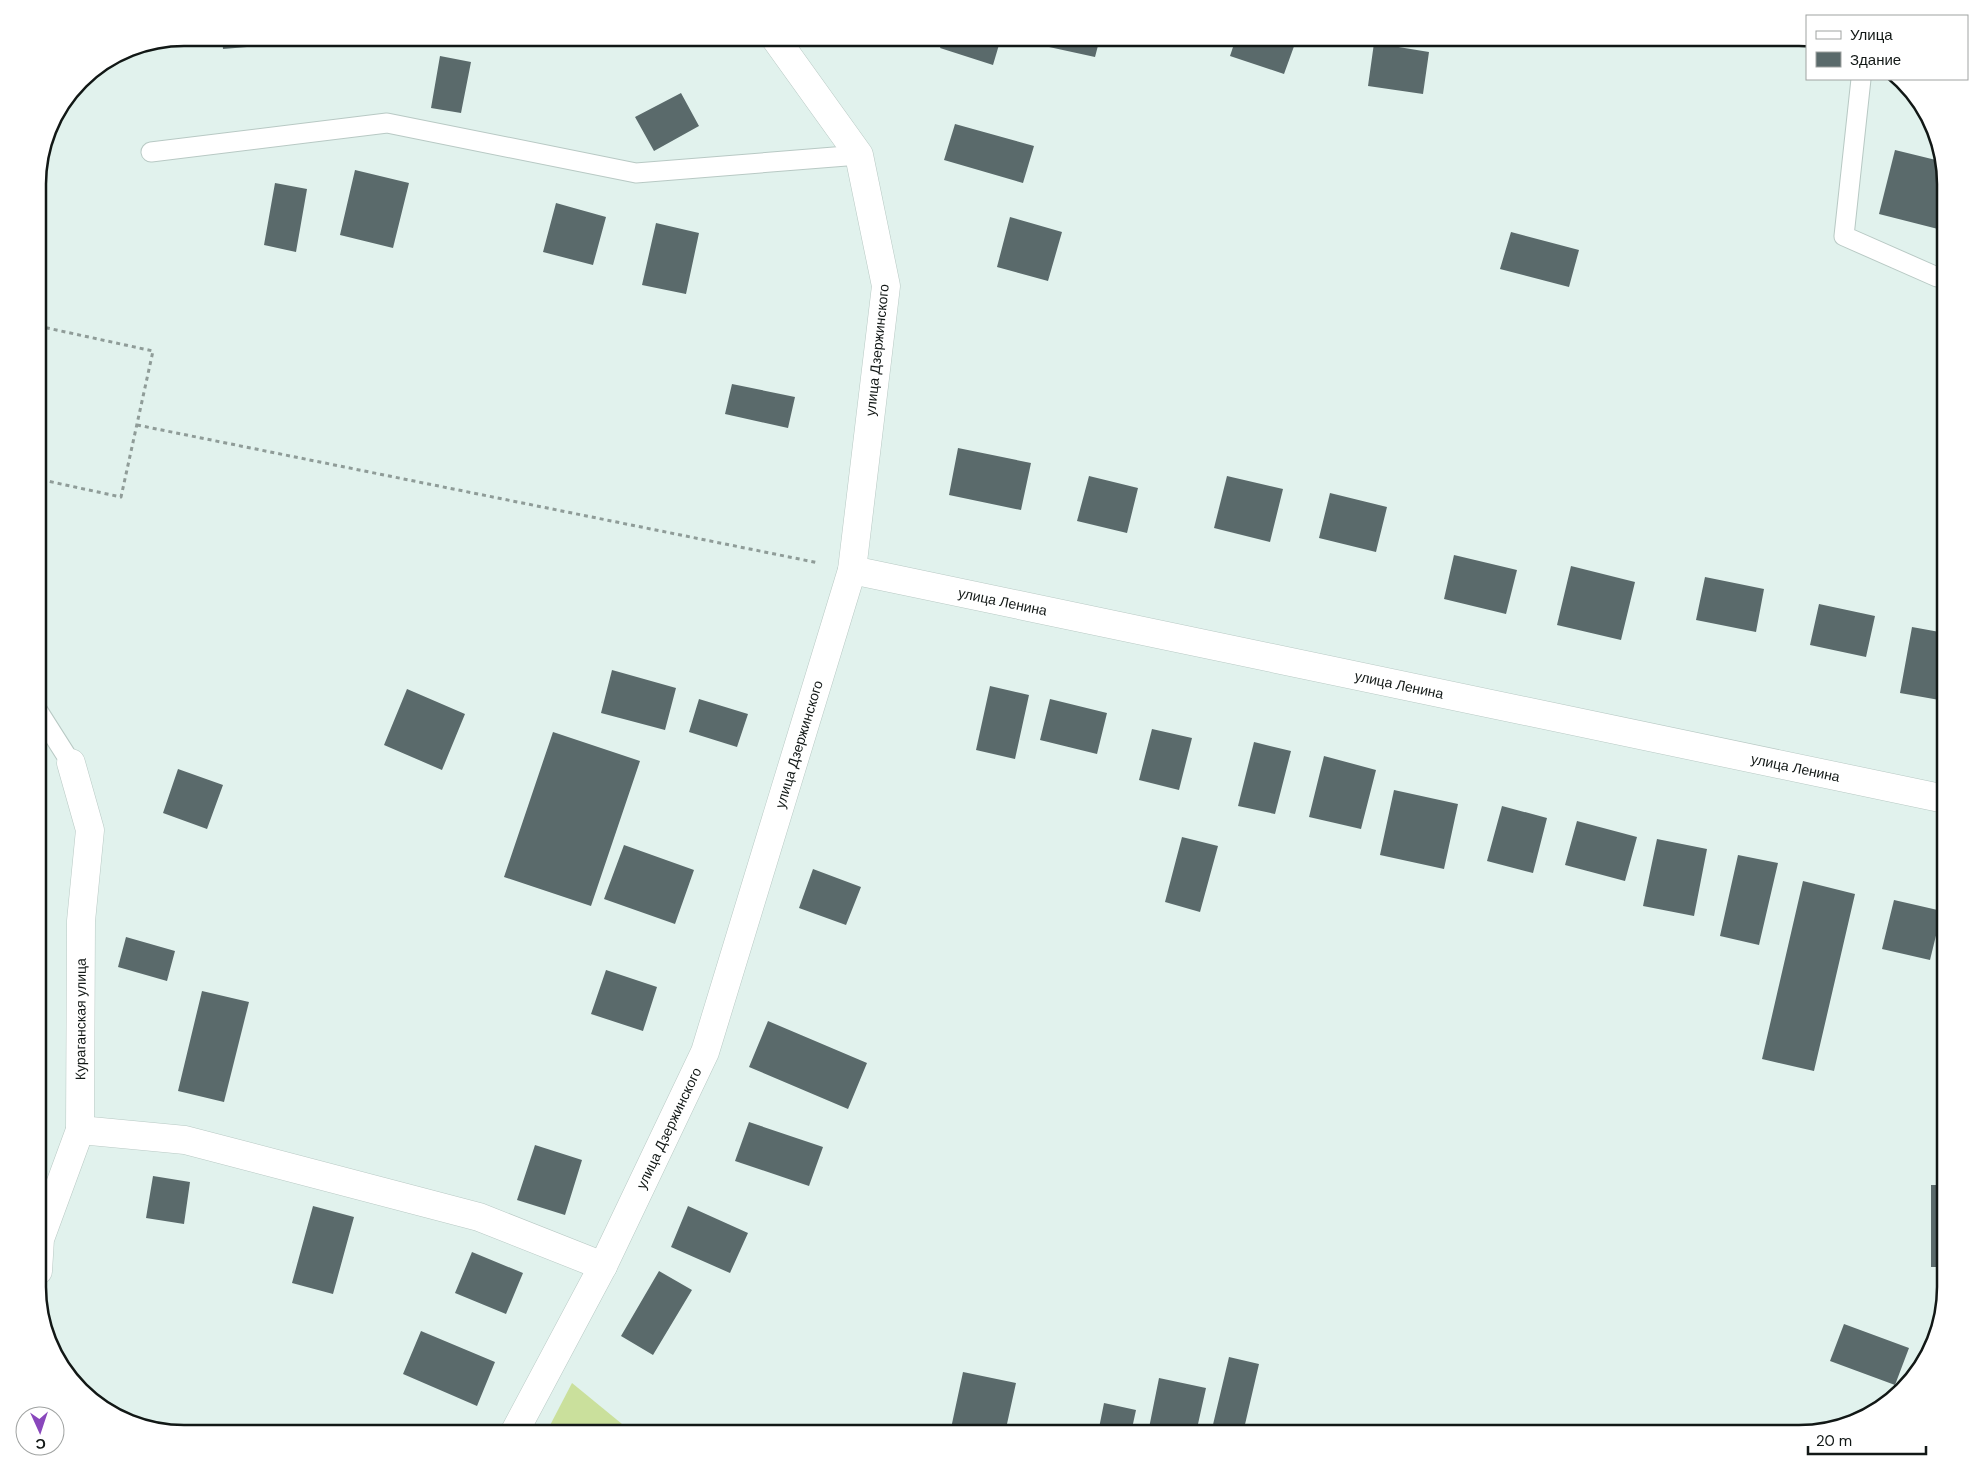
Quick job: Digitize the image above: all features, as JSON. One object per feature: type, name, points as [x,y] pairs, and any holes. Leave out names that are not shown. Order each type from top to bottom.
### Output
[{"type":"street","name":"улица Дзержинского","points":[[519,1425],[603,1266],[705,1052],[852,570],[886,286],[860,155],[781,46]]},
{"type":"street","name":"улица Ленина","points":[[852,570],[1937,797]]},
{"type":"street","name":"Кураганская улица","points":[[47,1219],[80,1130],[81,921],[90,830],[71,763]]},
{"type":"street","points":[[80,1130],[185,1140],[479,1217],[603,1266]]},
{"type":"lane","points":[[1861,80],[1844,236],[1937,277]]},
{"type":"lane","points":[[151,152],[387,123],[636,173],[860,155]]},
{"type":"lane","points":[[47,725],[71,763]]},
{"type":"path","points":[[47,328],[153,351],[121,497],[47,481]]},
{"type":"path","points":[[137,425],[852,570]]},
{"type":"green space","points":[[572,1383],[623,1425],[550,1425]]},
{"type":"building","points":[[223,46],[260,46],[223,49]]},
{"type":"building","points":[[941,46],[999,46],[993,65],[940,48]]},
{"type":"building","points":[[1049,46],[1098,46],[1095,57]]},
{"type":"building","points":[[1233,46],[1294,46],[1284,74],[1230,56]]},
{"type":"building","points":[[1374,46],[1392,46],[1429,52],[1423,94],[1368,86]]},
{"type":"building","points":[[440,56],[471,62],[461,113],[431,108]]},
{"type":"building","points":[[681,93],[699,126],[654,151],[635,117]]},
{"type":"building","points":[[955,124],[1034,146],[1023,183],[944,160]]},
{"type":"building","points":[[1895,150],[1935,160],[1937,184],[1937,229],[1879,214]]},
{"type":"building","points":[[355,170],[409,183],[393,248],[340,235]]},
{"type":"building","points":[[275,183],[307,189],[296,252],[264,245]]},
{"type":"building","points":[[556,203],[606,217],[593,265],[543,252]]},
{"type":"building","points":[[1010,217],[1062,232],[1048,281],[997,267]]},
{"type":"building","points":[[656,223],[699,233],[686,294],[642,285]]},
{"type":"building","points":[[1511,232],[1579,250],[1569,287],[1500,269]]},
{"type":"building","points":[[732,384],[795,397],[788,428],[725,414]]},
{"type":"building","points":[[958,448],[1031,463],[1021,510],[949,495]]},
{"type":"building","points":[[1089,476],[1138,488],[1127,533],[1077,521]]},
{"type":"building","points":[[1227,476],[1283,489],[1270,542],[1214,528]]},
{"type":"building","points":[[1330,493],[1387,507],[1376,552],[1319,538]]},
{"type":"building","points":[[1454,555],[1517,570],[1506,614],[1444,599]]},
{"type":"building","points":[[1571,566],[1635,582],[1621,640],[1557,625]]},
{"type":"building","points":[[1705,577],[1764,589],[1756,632],[1696,620]]},
{"type":"building","points":[[1819,604],[1875,616],[1866,657],[1810,645]]},
{"type":"building","points":[[1912,627],[1937,632],[1937,700],[1900,693]]},
{"type":"building","points":[[612,670],[676,688],[665,730],[601,713]]},
{"type":"building","points":[[990,686],[1029,695],[1015,759],[976,750]]},
{"type":"building","points":[[407,689],[465,714],[442,770],[384,745]]},
{"type":"building","points":[[699,699],[748,714],[737,747],[689,732]]},
{"type":"building","points":[[1050,699],[1107,713],[1097,754],[1040,740]]},
{"type":"building","points":[[1152,729],[1192,738],[1179,790],[1139,780]]},
{"type":"building","points":[[553,732],[640,761],[591,906],[504,877]]},
{"type":"building","points":[[1254,742],[1291,751],[1275,814],[1238,806]]},
{"type":"building","points":[[1324,756],[1376,770],[1361,829],[1309,817]]},
{"type":"building","points":[[178,769],[223,785],[207,829],[163,813]]},
{"type":"building","points":[[1394,790],[1458,804],[1444,869],[1380,855]]},
{"type":"building","points":[[1502,806],[1547,818],[1533,873],[1487,861]]},
{"type":"building","points":[[1577,821],[1637,837],[1625,881],[1565,865]]},
{"type":"building","points":[[1182,837],[1218,846],[1200,912],[1165,902]]},
{"type":"building","points":[[1657,839],[1707,849],[1694,916],[1643,906]]},
{"type":"building","points":[[624,845],[694,870],[675,924],[604,899]]},
{"type":"building","points":[[1738,855],[1778,863],[1759,945],[1720,936]]},
{"type":"building","points":[[813,869],[861,887],[846,925],[799,908]]},
{"type":"building","points":[[1803,881],[1855,894],[1814,1071],[1762,1059]]},
{"type":"building","points":[[1894,900],[1937,910],[1937,931],[1930,960],[1882,949]]},
{"type":"building","points":[[126,937],[175,951],[167,981],[118,967]]},
{"type":"building","points":[[606,970],[657,987],[643,1031],[591,1014]]},
{"type":"building","points":[[202,991],[249,1002],[224,1102],[178,1091]]},
{"type":"building","points":[[768,1021],[867,1063],[848,1109],[749,1067]]},
{"type":"building","points":[[749,1122],[823,1147],[809,1186],[735,1161]]},
{"type":"building","points":[[535,1145],[582,1160],[565,1215],[517,1200]]},
{"type":"building","points":[[153,1176],[190,1182],[184,1224],[146,1218]]},
{"type":"building","points":[[1931,1185],[1937,1185],[1937,1267],[1931,1267]]},
{"type":"building","points":[[313,1206],[354,1217],[333,1294],[292,1283]]},
{"type":"building","points":[[688,1206],[748,1233],[730,1273],[671,1247]]},
{"type":"building","points":[[472,1252],[523,1273],[506,1314],[455,1293]]},
{"type":"building","points":[[659,1271],[692,1290],[653,1355],[621,1336]]},
{"type":"building","points":[[1844,1324],[1909,1348],[1895,1385],[1830,1361]]},
{"type":"building","points":[[421,1331],[495,1362],[477,1406],[403,1374]]},
{"type":"building","points":[[1229,1357],[1259,1364],[1245,1425],[1213,1425]]},
{"type":"building","points":[[963,1372],[1016,1383],[1007,1425],[952,1425]]},
{"type":"building","points":[[1159,1378],[1206,1388],[1198,1425],[1150,1425]]},
{"type":"building","points":[[1104,1403],[1136,1410],[1133,1425],[1100,1425]]}]
